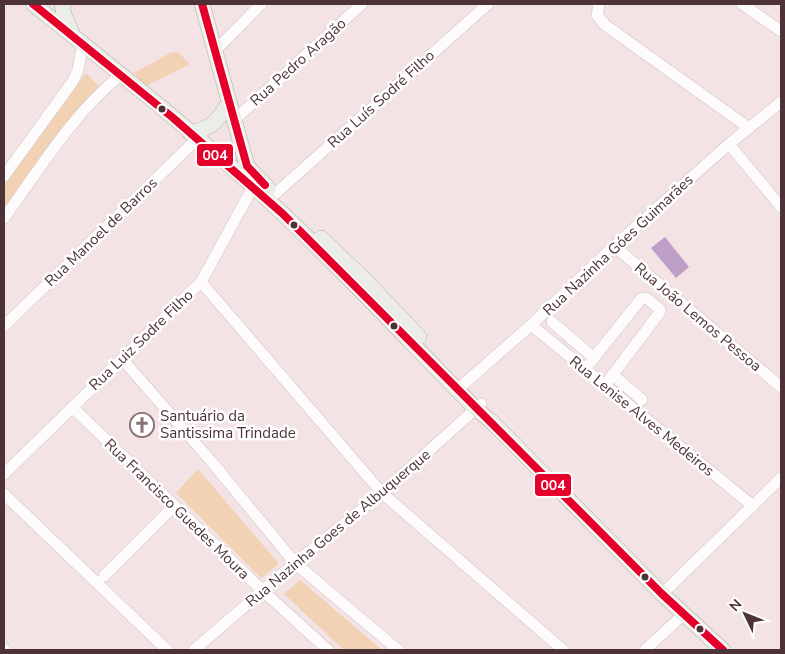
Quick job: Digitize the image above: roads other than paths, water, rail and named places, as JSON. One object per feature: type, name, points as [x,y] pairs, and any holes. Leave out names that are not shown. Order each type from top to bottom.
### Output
[{"type":"main road","points":[[33,4],[121,75],[253,187],[460,387]]},
{"type":"main road","points":[[62,4],[64,15],[78,41]]},
{"type":"main road","points":[[202,4],[247,166],[364,279],[492,422],[662,594],[723,650]]},
{"type":"main road","points":[[194,136],[214,124],[221,117],[229,102]]},
{"type":"street","points":[[216,50],[262,4]]},
{"type":"street","name":"Rua Pedro Aragão","points":[[233,121],[362,4]]},
{"type":"street","name":"Rua Luís Sodré Filho","points":[[275,194],[488,4]]},
{"type":"street","points":[[599,4],[597,14],[605,25],[749,128]]},
{"type":"street","points":[[742,4],[781,31]]},
{"type":"street","points":[[4,176],[73,81],[78,70],[78,41]]},
{"type":"street","points":[[4,218],[84,109],[104,88],[121,75]]},
{"type":"street","name":"Rua Nazinha Góes Guimarães","points":[[460,387],[532,325],[614,246],[729,144],[781,102]]},
{"type":"street","name":"Rua Manoel de Barros","points":[[4,326],[194,136]]},
{"type":"street","points":[[729,144],[781,207]]},
{"type":"street","name":"Rua Luiz Sodre Filho","points":[[4,474],[201,282],[253,187]]},
{"type":"street","name":"Rua João Lemos Pessoa","points":[[614,246],[781,388]]},
{"type":"street","points":[[201,282],[382,493],[563,650]]},
{"type":"street","points":[[585,369],[641,299],[646,298],[660,309],[660,312],[605,385]]},
{"type":"street","points":[[552,322],[594,358]]},
{"type":"street","name":"Rua Lenise Alves Medeiros","points":[[532,325],[753,506]]},
{"type":"street","points":[[122,360],[211,461],[295,563],[398,650]]},
{"type":"street","points":[[613,375],[642,400]]},
{"type":"street","name":"Rua Francisco Guedes Moura","points":[[72,407],[263,591],[328,650]]},
{"type":"street","name":"Rua Nazinha Goes de Albuquerque","points":[[194,650],[295,563],[382,493],[478,407]]},
{"type":"street","points":[[662,594],[781,478]]},
{"type":"street","points":[[4,494],[167,650]]},
{"type":"street","points":[[104,576],[174,506]]},
{"type":"street","points":[[645,650],[684,614]]},
{"type":"place","name":"Santuário da Santissima Trindade","points":[[142,425]]}]
